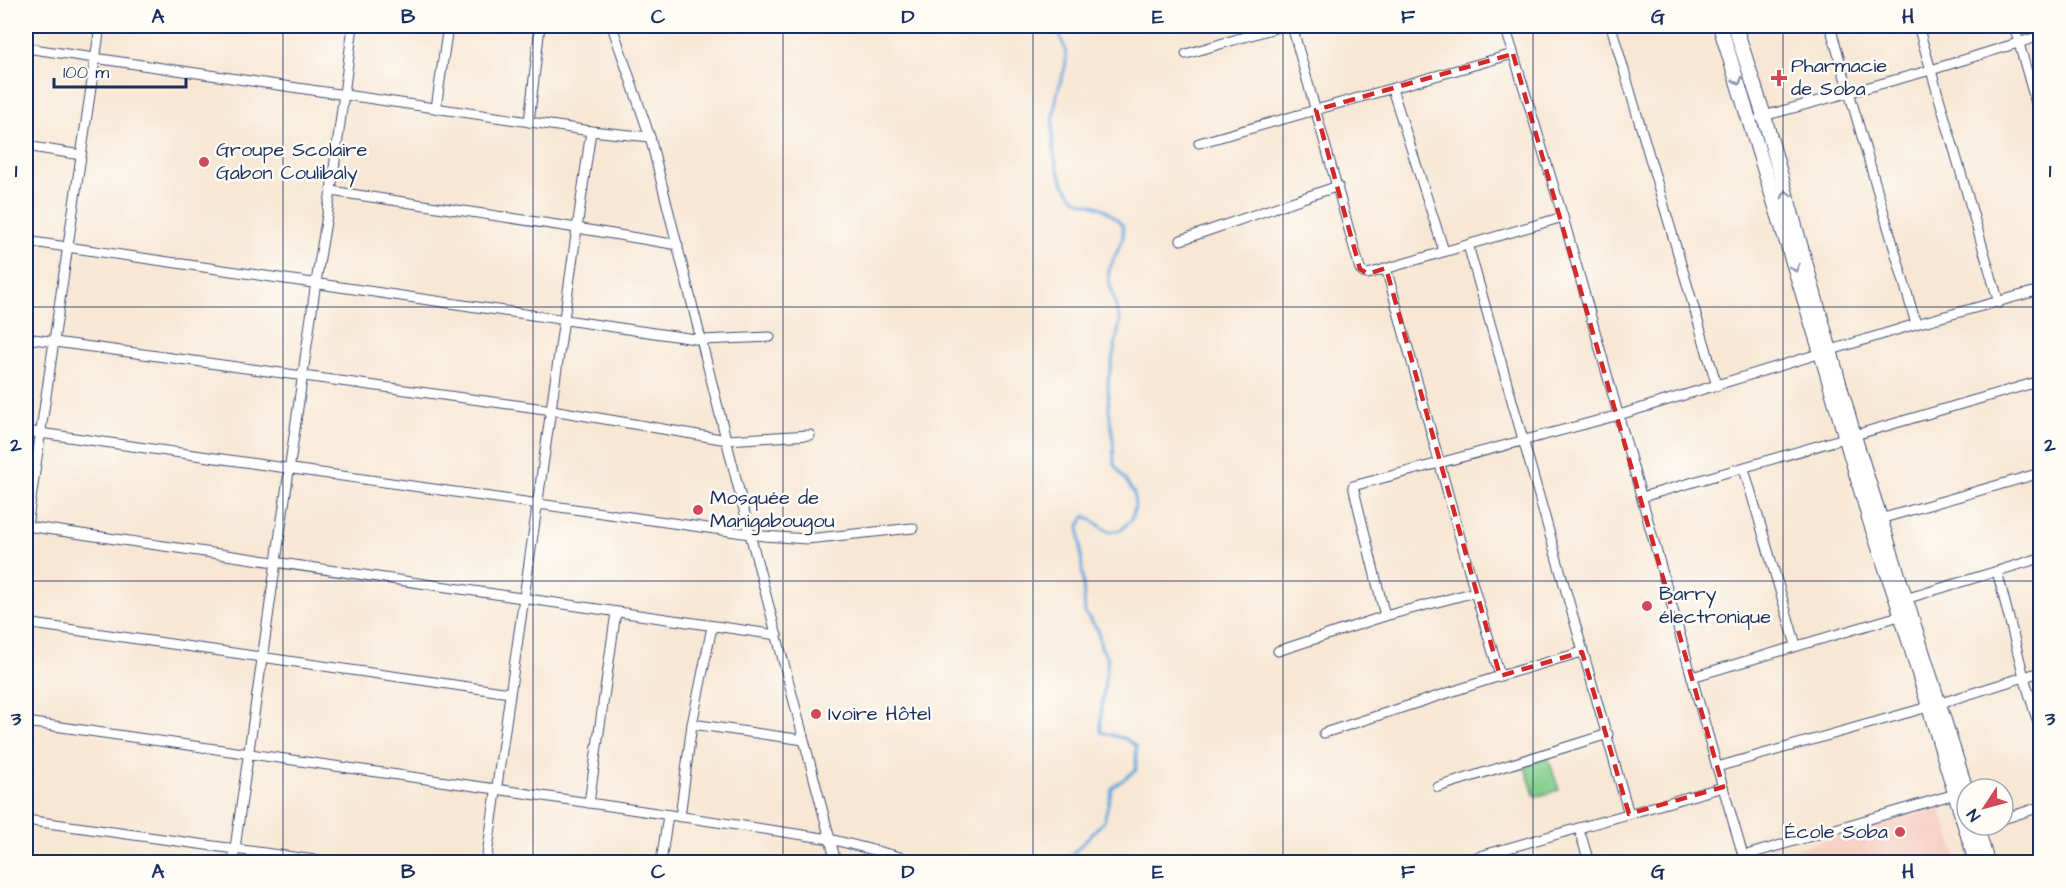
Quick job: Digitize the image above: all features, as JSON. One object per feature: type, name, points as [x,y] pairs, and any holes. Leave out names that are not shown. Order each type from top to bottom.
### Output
[{"type":"street","points":[[99,26],[26,529],[777,635]]},
{"type":"street","points":[[232,862],[331,191],[353,26]]},
{"type":"street","points":[[436,108],[448,26]]},
{"type":"street","points":[[529,122],[540,26]]},
{"type":"street","points":[[612,26],[650,137],[836,862]]},
{"type":"street","points":[[1186,54],[1282,26]]},
{"type":"street","points":[[1292,26],[1363,273],[1368,274],[1563,217]]},
{"type":"street","points":[[1505,26],[1563,217],[1744,859],[1955,796]]},
{"type":"street","points":[[1611,26],[1717,386]]},
{"type":"street","points":[[1720,26],[1825,351]]},
{"type":"street","points":[[1735,26],[1764,116],[1825,351],[1850,437],[1870,521],[1904,607]]},
{"type":"street","points":[[1830,26],[1916,324]]},
{"type":"street","points":[[1918,26],[1999,303]]},
{"type":"street","points":[[2014,26],[2040,117]]},
{"type":"street","points":[[1750,119],[1849,94],[2040,36]]},
{"type":"street","points":[[26,48],[591,131],[650,137]]},
{"type":"street","points":[[1198,143],[1513,54]]},
{"type":"street","points":[[1392,89],[1444,251]]},
{"type":"street","points":[[486,862],[591,131]]},
{"type":"street","points":[[26,146],[81,155]]},
{"type":"street","points":[[1181,240],[1338,186]]},
{"type":"street","points":[[331,191],[678,245]]},
{"type":"street","points":[[26,241],[702,340],[770,337]]},
{"type":"street","points":[[1468,244],[1629,814]]},
{"type":"street","points":[[1386,268],[1500,676]]},
{"type":"street","points":[[1385,616],[1353,486],[1619,415],[1825,351],[2040,290]]},
{"type":"street","points":[[26,338],[552,410],[727,440],[810,435]]},
{"type":"street","points":[[1642,497],[2040,381]]},
{"type":"street","points":[[26,431],[750,534],[807,539],[913,528]]},
{"type":"street","points":[[1850,437],[1880,519],[1956,777]]},
{"type":"street","points":[[1744,469],[1796,645]]},
{"type":"street","points":[[1880,519],[2040,472]]},
{"type":"street","points":[[1692,677],[1796,645],[1997,571],[2040,558]]},
{"type":"street","points":[[1997,571],[2024,677],[2038,713],[2040,730]]},
{"type":"street","points":[[1278,651],[1385,616],[1475,592]]},
{"type":"street","points":[[589,803],[616,612]]},
{"type":"street","points":[[26,623],[510,693]]},
{"type":"street","points":[[680,817],[692,724],[712,627]]},
{"type":"street","points":[[1324,732],[1582,652]]},
{"type":"street","points":[[1717,767],[2040,672]]},
{"type":"street","points":[[26,722],[830,839],[920,862]]},
{"type":"street","points":[[692,724],[804,740]]},
{"type":"street","points":[[1438,787],[1608,734]]},
{"type":"street","points":[[1459,862],[1724,787]]},
{"type":"street","points":[[2015,815],[2040,807]]},
{"type":"street","points":[[661,862],[668,815]]},
{"type":"street","points":[[26,820],[329,862]]},
{"type":"street","points":[[1579,828],[1589,862]]},
{"type":"street","points":[[1976,837],[1976,862]]},
{"type":"street","points":[[1979,837],[1987,862]]},
{"type":"highlighted area","points":[[1513,54],[1723,787],[1629,814],[1582,652],[1500,676],[1386,268],[1368,274],[1360,269],[1316,110]]},
{"type":"shaded area","name":"École Soba","points":[[1940,806],[1958,862],[1765,862],[1764,858]]},
{"type":"green space","points":[[1548,757],[1559,790],[1535,797],[1524,765]]},
{"type":"waterway","points":[[1055,26],[1063,42],[1066,56],[1053,118],[1053,146],[1059,173],[1076,199],[1102,208],[1123,225],[1123,238],[1109,270],[1109,281],[1120,321],[1108,381],[1109,411],[1114,464],[1134,493],[1135,507],[1131,520],[1121,530],[1109,532],[1086,516],[1079,525],[1085,613],[1098,630],[1101,647],[1108,658],[1101,712],[1101,732],[1126,739],[1136,746],[1136,770],[1112,788],[1104,821],[1065,862]]},
{"type":"place","name":"Pharmacie de Soba","points":[[1779,78]]},
{"type":"place","name":"Groupe Scolaire Gabon Coulibaly","points":[[204,162]]},
{"type":"place","name":"Mosquée de Manigabougou","points":[[698,510]]},
{"type":"place","name":"Barry électronique","points":[[1647,606]]},
{"type":"place","name":"Ivoire Hôtel","points":[[816,714]]},
{"type":"place","name":"École Soba","points":[[1900,832]]}]
